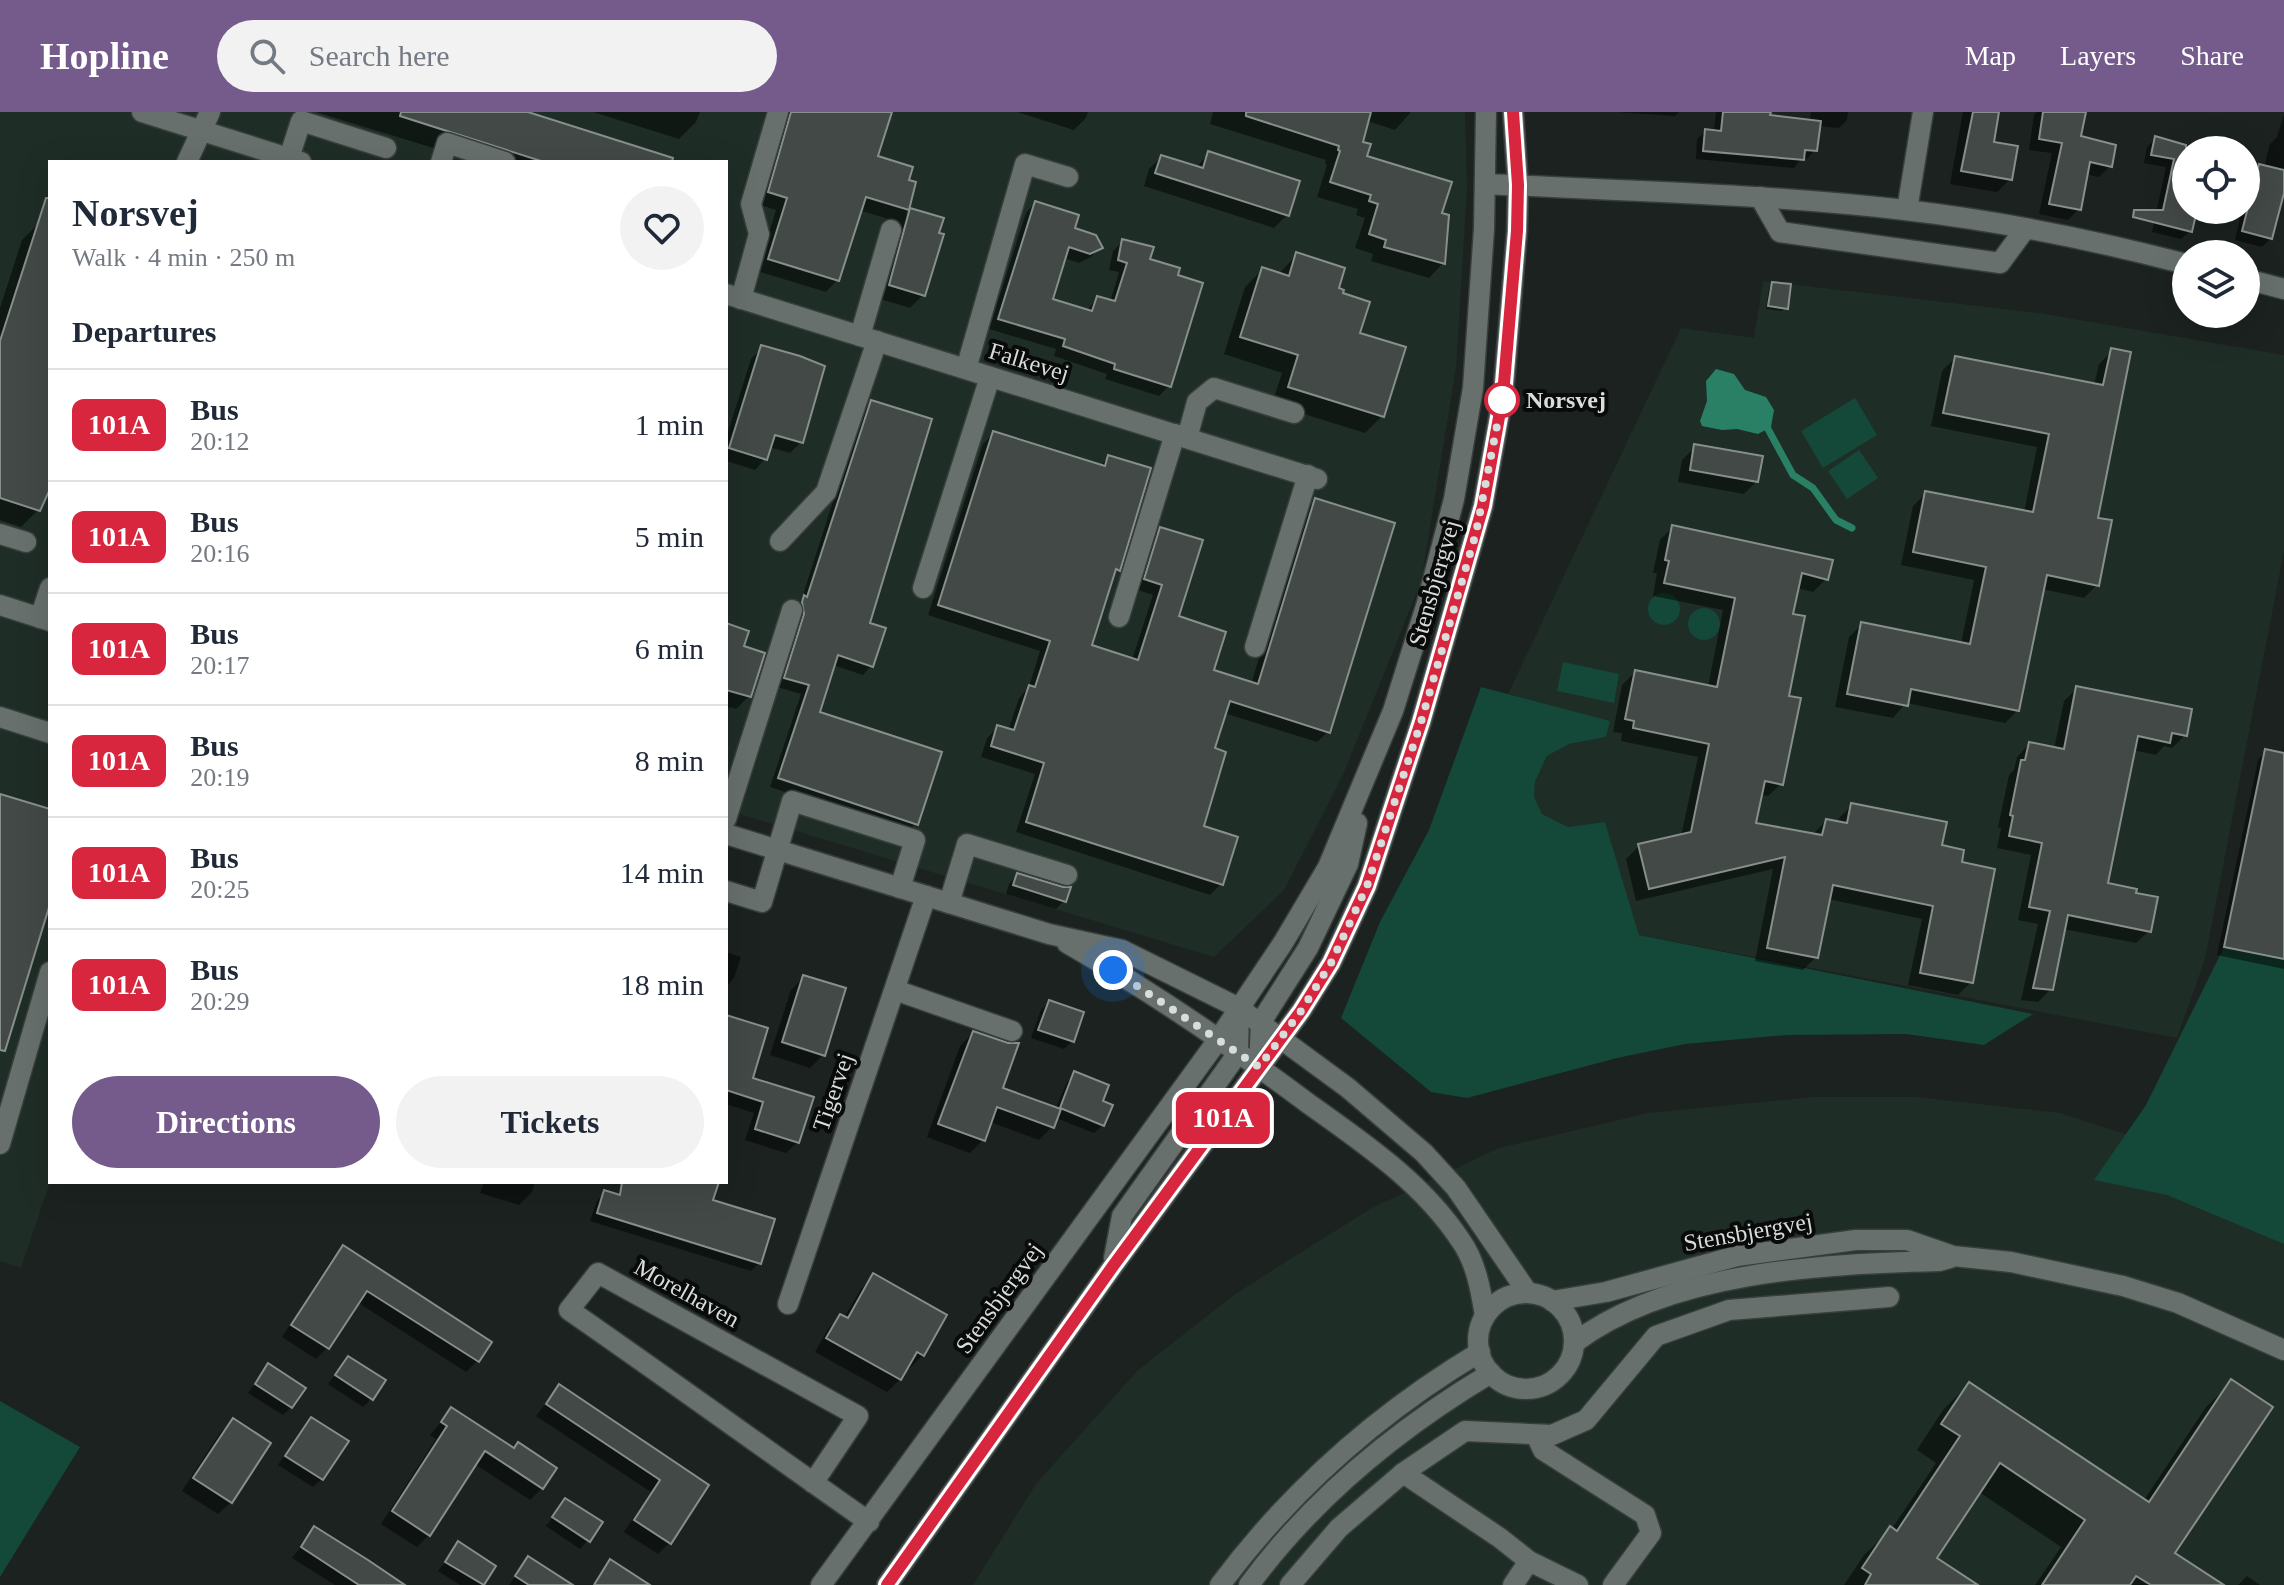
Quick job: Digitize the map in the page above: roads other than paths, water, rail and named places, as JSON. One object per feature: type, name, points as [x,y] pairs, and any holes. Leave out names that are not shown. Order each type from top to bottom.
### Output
[{"type":"street","points":[[142,112],[295,160],[301,121],[386,148]]},
{"type":"street","points":[[188,160],[210,112]]},
{"type":"street","points":[[734,297],[759,234],[751,204],[778,112]]},
{"type":"street","name":"Stensbjergvej","points":[[821,1585],[1218,1040],[1283,943],[1328,867],[1393,711],[1454,499],[1473,388],[1486,184],[1486,112]]},
{"type":"street","name":"Stensbjergvej","points":[[887,1585],[1113,1266],[1282,1037],[1331,963],[1367,886],[1421,722],[1479,521],[1503,395],[1517,231],[1518,185],[1513,112]]},
{"type":"street","points":[[1907,210],[1923,112]]},
{"type":"street","points":[[442,160],[447,143],[499,160]]},
{"type":"street","points":[[966,369],[1025,164],[1068,177]]},
{"type":"street","points":[[1486,184],[1760,197],[1907,210],[2098,241],[2172,260]]},
{"type":"street","points":[[1760,197],[1780,232],[2000,263],[2025,229]]},
{"type":"street","points":[[780,541],[826,492],[868,339],[891,230]]},
{"type":"street","points":[[2260,283],[2284,289]]},
{"type":"street","name":"Falkevej","points":[[734,297],[1313,477],[1255,647]]},
{"type":"street","points":[[923,588],[990,377]]},
{"type":"street","points":[[1119,617],[1181,436],[1197,402],[1214,388],[1294,413]]},
{"type":"street","points":[[0,534],[26,542]]},
{"type":"street","points":[[0,605],[45,619]]},
{"type":"street","points":[[728,813],[792,610]]},
{"type":"street","points":[[0,717],[48,732]]},
{"type":"street","name":"Stensbjergvej","points":[[1259,1067],[1261,1022],[1308,948],[1348,864],[1365,783]]},
{"type":"street","points":[[728,892],[762,902],[792,801],[915,840],[900,888]]},
{"type":"street","points":[[728,835],[1049,934],[1122,950],[1239,1008],[1348,1088],[1424,1153],[1456,1188],[1528,1293]]},
{"type":"street","points":[[949,903],[967,844],[1067,875]]},
{"type":"street","name":"Tigervej","points":[[788,1304],[926,896]]},
{"type":"street","points":[[1049,934],[1113,970],[1259,1067],[1398,1169],[1463,1242],[1479,1283],[1485,1316],[1478,1340],[1480,1352],[1491,1373],[1513,1387],[1537,1387],[1559,1376],[1572,1355],[1574,1343],[1569,1319],[1552,1301],[1528,1293],[1504,1298],[1485,1316]]},
{"type":"street","points":[[0,1144],[48,979]]},
{"type":"street","points":[[895,990],[1012,1031]]},
{"type":"street","points":[[1238,1053],[1239,1008]]},
{"type":"street","name":"Stensbjergvej","points":[[1113,1266],[1122,1216],[1238,1053]]},
{"type":"street","name":"Stensbjergvej","points":[[1552,1301],[1606,1292],[1737,1256],[1856,1240],[1907,1240],[1953,1256],[2011,1262],[2123,1286],[2191,1308],[2284,1350]]},
{"type":"street","name":"Stensbjergvej","points":[[1574,1343],[1600,1324],[1644,1305],[1744,1277],[1823,1267],[1939,1261],[1953,1256]]},
{"type":"street","name":"Morelhaven","points":[[813,1483],[858,1416],[598,1273],[569,1310],[813,1483],[869,1522]]},
{"type":"street","points":[[1290,1585],[1339,1528],[1403,1473],[1465,1431],[1552,1435],[1586,1420],[1656,1336],[1729,1310],[1889,1297]]},
{"type":"street","points":[[1220,1585],[1277,1514],[1328,1464],[1405,1401],[1480,1352]]},
{"type":"street","points":[[1249,1585],[1295,1530],[1375,1454],[1419,1420],[1491,1373]]},
{"type":"street","points":[[1536,1435],[1543,1450],[1645,1515],[1651,1533],[1613,1585]]},
{"type":"street","points":[[1403,1473],[1529,1561],[1578,1585]]},
{"type":"street","points":[[1513,1585],[1529,1561]]},
{"type":"waterway","points":[[1768,429],[1793,475],[1813,488],[1836,520],[1852,528]]},
{"type":"place","name":"Norsvej","points":[[1502,400]]}]
